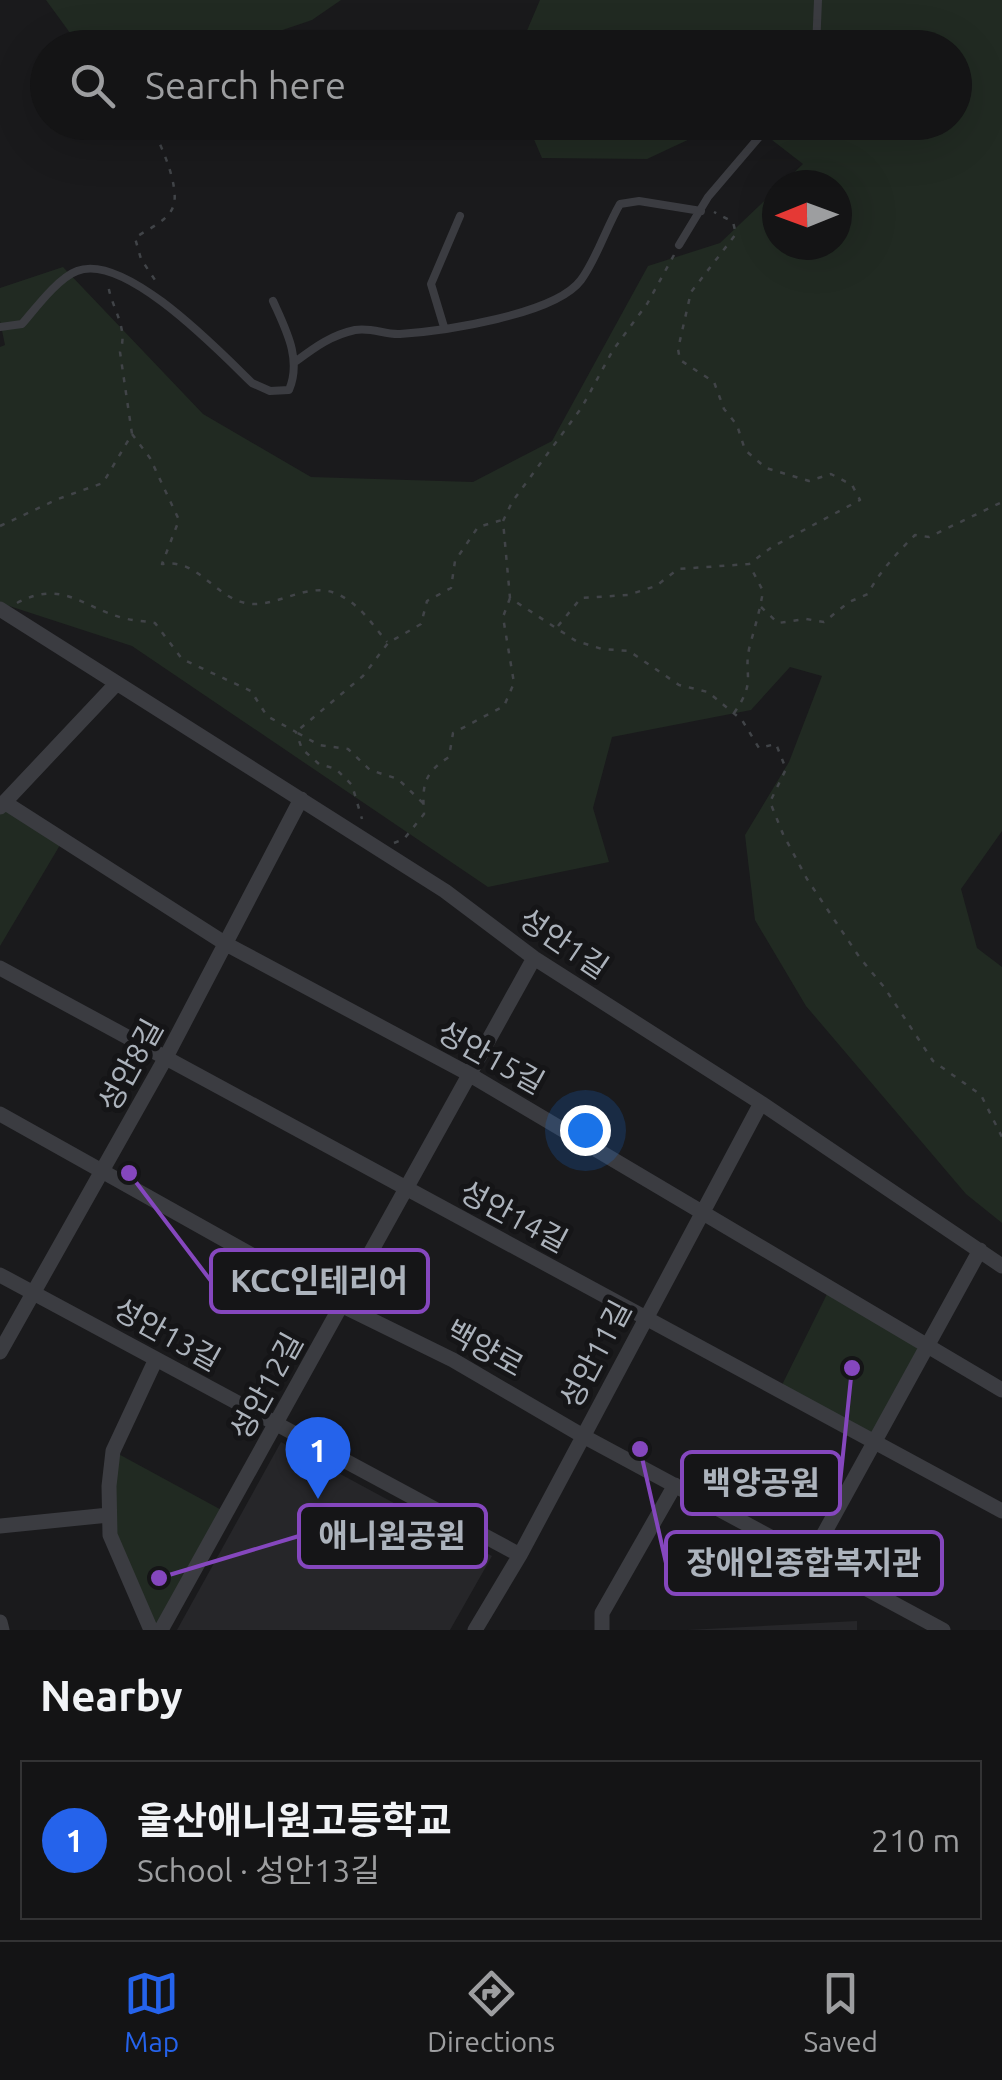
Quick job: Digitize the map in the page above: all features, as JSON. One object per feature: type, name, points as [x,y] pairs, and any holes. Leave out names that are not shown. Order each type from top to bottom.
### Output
[{"type":"street","name":"성안1길","points":[[3,610],[445,891],[534,958],[762,1103],[1002,1266]]},
{"type":"street","points":[[2,804],[116,684]]},
{"type":"street","name":"성안8길","points":[[0,1352],[165,1059],[301,799]]},
{"type":"street","name":"성안15길","points":[[2,804],[226,944],[467,1073],[1002,1390]]},
{"type":"street","name":"성안12길","points":[[161,1630],[534,958]]},
{"type":"street","name":"성안14길","points":[[0,968],[1002,1511]]},
{"type":"street","name":"성안11길","points":[[476,1630],[762,1103]]},
{"type":"street","name":"백양로","points":[[0,1114],[343,1306],[453,1360],[582,1436],[943,1630]]},
{"type":"street","points":[[810,1559],[980,1250]]},
{"type":"street","name":"성안13길","points":[[0,1275],[520,1554]]},
{"type":"street","points":[[150,1630],[110,1535],[109,1515],[113,1451],[156,1360]]},
{"type":"street","points":[[602,1630],[602,1613],[675,1486]]},
{"type":"street","points":[[0,1526],[109,1515]]},
{"type":"street","points":[[0,1622],[2,1630]]},
{"type":"lane","points":[[817,30],[818,0]]},
{"type":"lane","points":[[679,245],[702,209],[758,140]]},
{"type":"lane","points":[[295,362],[325,340],[350,331],[369,328],[396,334],[509,317],[554,299],[580,282],[620,204],[638,201],[702,209]]},
{"type":"lane","points":[[444,327],[431,284],[460,216]]},
{"type":"lane","points":[[0,327],[22,324],[48,294],[77,270],[110,273],[138,282],[252,383],[270,391],[289,390],[297,371],[273,301]]},
{"type":"path","points":[[159,140],[175,194],[174,207],[165,219],[135,238],[141,259],[167,294]]},
{"type":"path","points":[[556,627],[581,598],[628,595],[656,586],[678,569],[749,564],[772,547],[860,500],[852,485],[831,474],[810,480],[766,468],[745,450],[714,382],[680,360],[678,349],[691,292],[736,234],[733,222],[702,209]]},
{"type":"path","points":[[379,849],[404,840],[424,814],[422,788],[433,767],[450,756],[453,734],[504,706],[514,683],[503,617],[510,598],[503,520],[582,407],[613,350],[648,304],[679,245]]},
{"type":"path","points":[[110,273],[110,296],[120,315],[124,342],[120,352],[132,434],[150,458],[179,520],[162,564],[184,564],[242,603],[264,604],[299,592],[333,591],[361,608],[388,643]]},
{"type":"path","points":[[0,526],[103,483],[132,434]]},
{"type":"path","points":[[761,607],[778,622],[824,622],[848,602],[868,594],[877,575],[915,535],[929,537],[1002,502]]},
{"type":"path","points":[[296,732],[363,676],[388,643],[421,624],[426,601],[450,588],[455,560],[478,527],[503,520]]},
{"type":"path","points":[[734,714],[746,696],[750,645],[763,590],[749,564]]},
{"type":"path","points":[[3,610],[54,592],[88,601],[120,617],[156,623],[182,660],[252,691],[267,716],[319,745],[348,748],[370,770],[398,779],[424,803]]},
{"type":"path","points":[[510,598],[576,640],[602,649],[629,651],[680,685],[708,692],[742,720],[759,748],[776,744],[786,769],[770,802],[808,879],[933,1061],[981,1095],[1002,1137]]},
{"type":"path","points":[[296,732],[302,748],[319,764],[336,769],[352,785],[362,821]]},
{"type":"shaded area","points":[[46,0],[341,0],[312,20],[283,30],[68,30]]},
{"type":"shaded area","points":[[540,0],[1002,0],[1002,831],[961,889],[977,948],[1002,967],[1002,1223],[966,1194],[806,1006],[755,920],[745,835],[789,762],[822,676],[790,667],[751,710],[612,737],[593,808],[609,862],[488,887],[132,646],[0,603],[0,347],[5,345],[0,288],[63,267],[203,414],[311,477],[473,482],[552,441],[648,266],[720,243],[762,203],[762,260],[852,260],[852,170],[797,170],[803,164],[772,140],[972,140],[972,30],[527,30]]},
{"type":"shaded area","points":[[534,140],[688,140],[647,159],[542,158]]},
{"type":"shaded area","points":[[0,807],[63,840],[0,946]]},
{"type":"shaded area","points":[[831,1286],[925,1345],[874,1444],[779,1391]]},
{"type":"shaded area","points":[[281,1442],[492,1556],[450,1630],[177,1630]]},
{"type":"shaded area","points":[[113,1451],[227,1513],[161,1630],[151,1630],[110,1535]]},
{"type":"shaded area","points":[[857,1621],[857,1630],[687,1630]]},
{"type":"place","name":"KCC인테리어","points":[[129,1173]]},
{"type":"place","name":"백양공원","points":[[852,1368]]},
{"type":"place","name":"장애인종합복지관","points":[[640,1449]]},
{"type":"place","name":"울산애니원고등학교","points":[[318,1499]]},
{"type":"place","name":"애니원공원","points":[[159,1578]]}]
